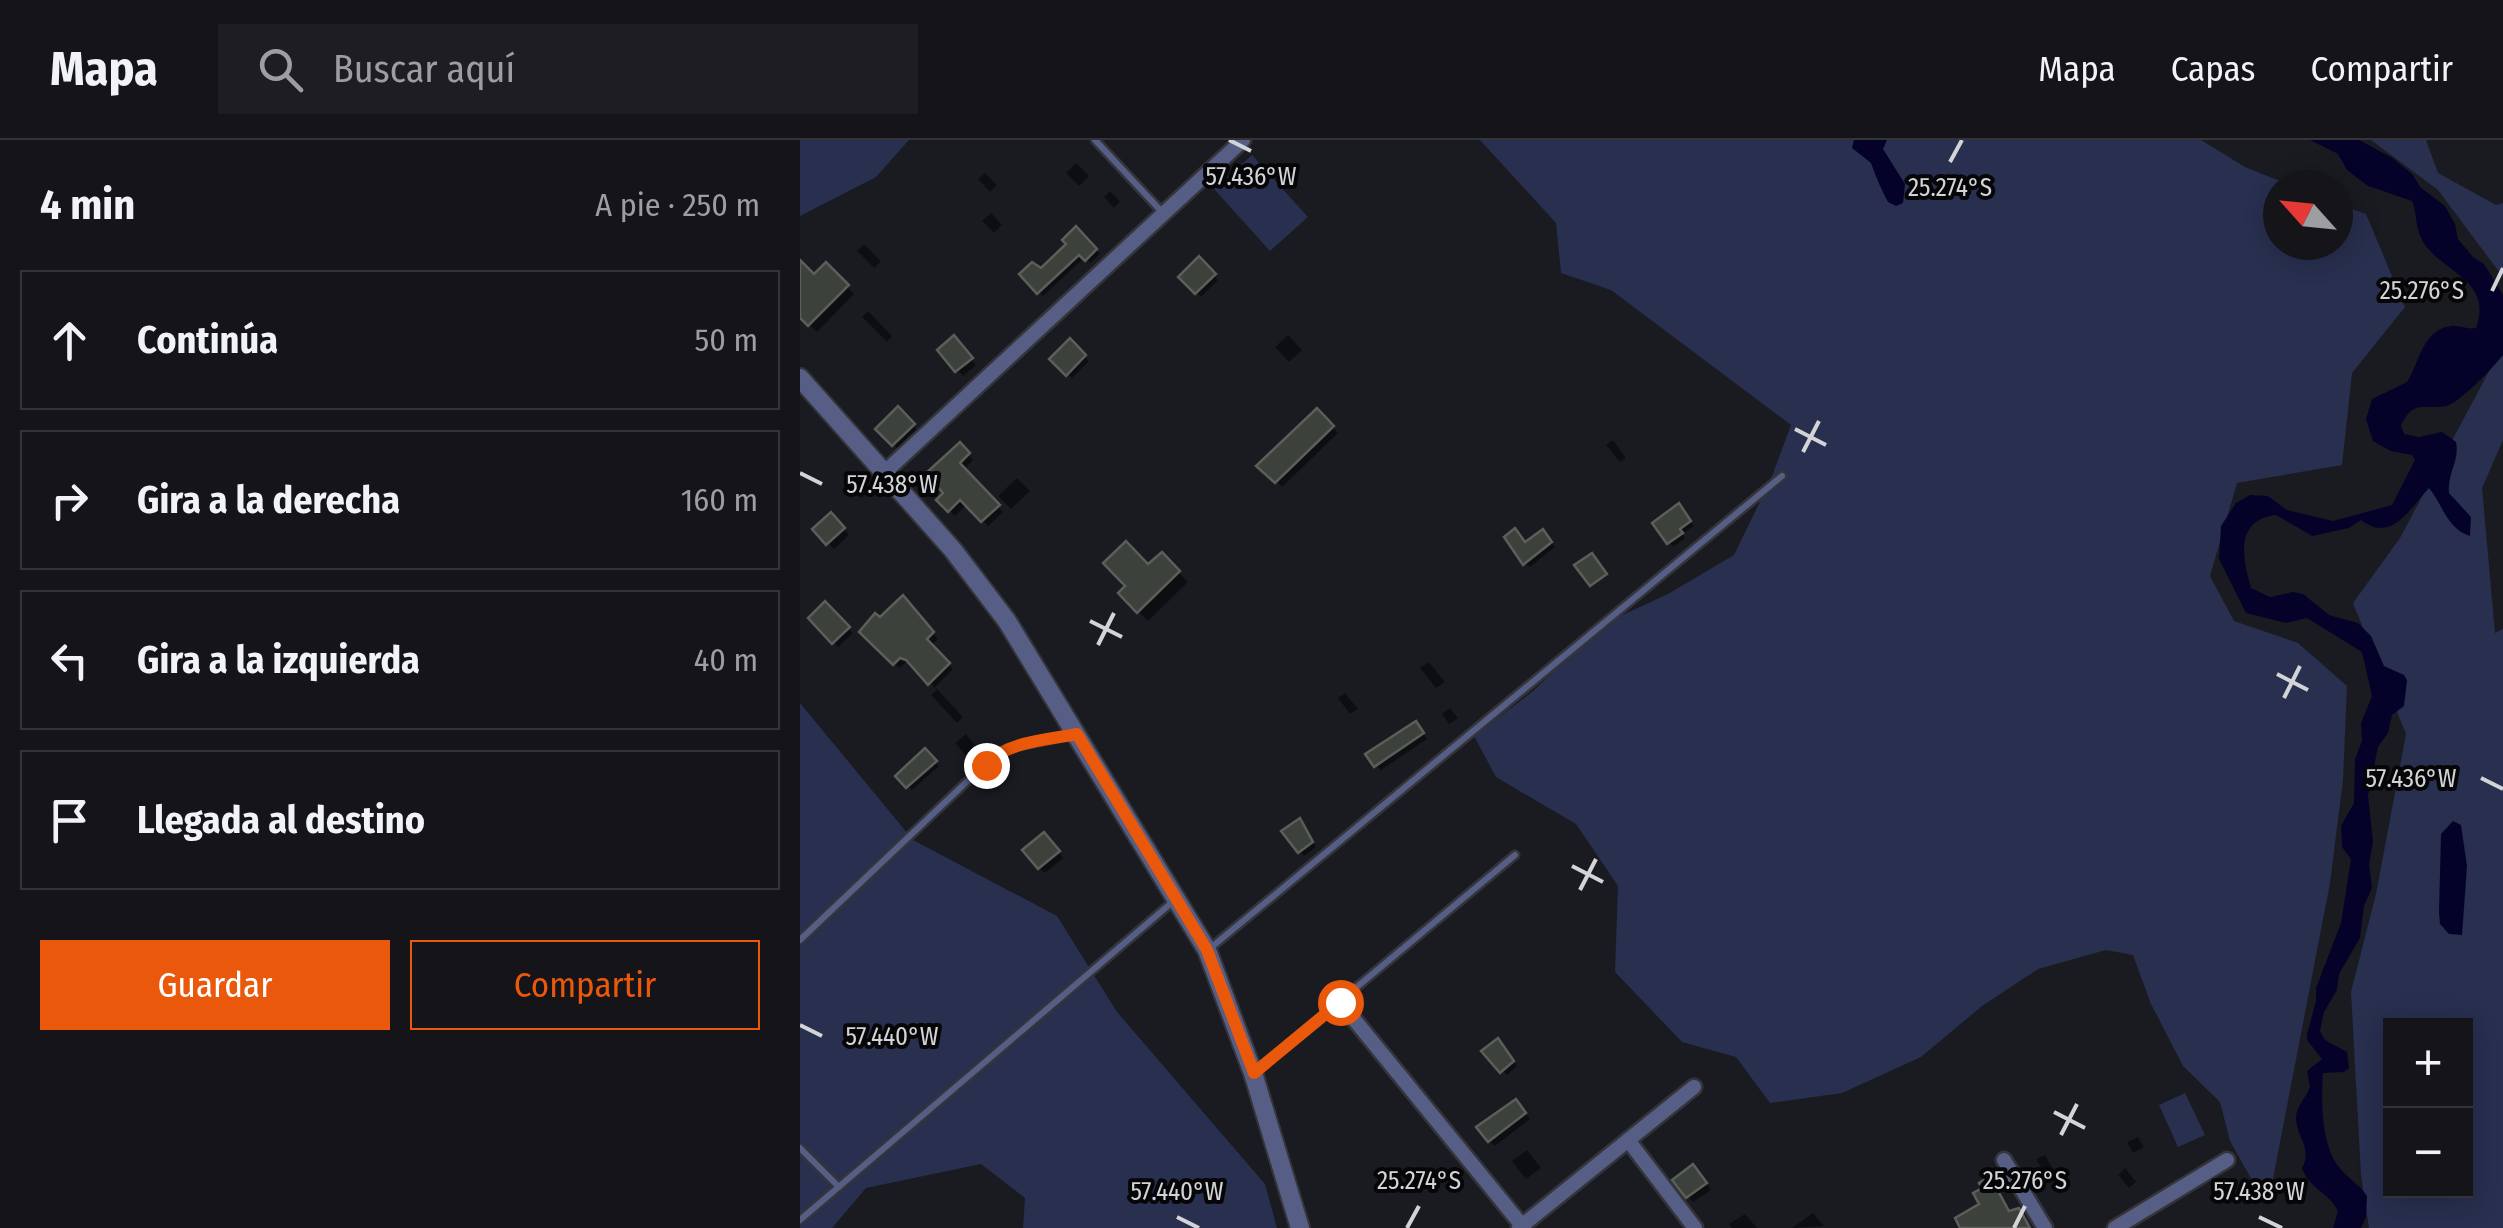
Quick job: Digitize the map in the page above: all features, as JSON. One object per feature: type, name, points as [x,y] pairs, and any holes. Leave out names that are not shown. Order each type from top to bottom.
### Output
[{"type":"street","points":[[885,472],[1243,140]]},
{"type":"street","points":[[800,378],[953,550],[1006,620],[1207,950],[1254,1073],[1300,1228]]},
{"type":"street","points":[[1340,1002],[1522,1227],[1694,1087]]},
{"type":"street","points":[[1628,1140],[1695,1228]]},
{"type":"street","points":[[2004,1160],[2045,1228]]},
{"type":"street","points":[[2116,1228],[2227,1160]]},
{"type":"lane","points":[[1095,140],[1164,214]]},
{"type":"lane","points":[[1207,950],[1782,476]]},
{"type":"lane","points":[[800,940],[996,754],[1077,734]]},
{"type":"lane","points":[[1254,1073],[1515,855]]},
{"type":"lane","points":[[800,1220],[1176,899]]},
{"type":"lane","points":[[800,1148],[838,1187]]},
{"type":"shaded area","points":[[800,140],[909,140],[876,177],[800,216]]},
{"type":"shaded area","points":[[1480,140],[2201,140],[2263,174],[2263,260],[2353,260],[2353,209],[2366,214],[2405,307],[2352,373],[2342,465],[2237,483],[2210,576],[2234,621],[2298,643],[2347,686],[2343,780],[2330,883],[2272,1184],[2253,1182],[2230,1141],[2220,1102],[2183,1066],[2151,1004],[2133,955],[2106,950],[2038,969],[1982,1006],[1921,1057],[1842,1093],[1770,1103],[1736,1057],[1682,1042],[1615,972],[1618,886],[1576,824],[1496,777],[1474,736],[1532,692],[1603,624],[1668,594],[1734,555],[1771,479],[1791,425],[1611,290],[1561,273],[1556,223]]},
{"type":"shaded area","points":[[1854,140],[1887,140],[1883,149],[1905,184],[1903,203],[1896,206],[1888,202],[1871,163],[1852,148]]},
{"type":"shaded area","points":[[2310,140],[2359,140],[2394,159],[2413,175],[2420,187],[2445,206],[2458,239],[2484,264],[2503,295],[2503,355],[2456,401],[2441,407],[2419,407],[2401,426],[2404,434],[2419,437],[2442,432],[2456,442],[2449,493],[2471,517],[2470,536],[2456,528],[2429,488],[2391,526],[2372,526],[2361,520],[2349,528],[2312,536],[2276,515],[2254,524],[2245,542],[2251,588],[2270,597],[2303,594],[2329,615],[2358,623],[2371,636],[2384,666],[2407,680],[2404,706],[2392,715],[2388,733],[2378,747],[2368,796],[2372,888],[2364,906],[2360,938],[2339,974],[2337,990],[2324,1012],[2320,1031],[2325,1040],[2347,1052],[2349,1068],[2323,1073],[2322,1108],[2333,1158],[2367,1196],[2361,1228],[2333,1228],[2338,1211],[2302,1168],[2306,1154],[2296,1118],[2310,1087],[2307,1071],[2322,1059],[2307,1040],[2307,1034],[2316,988],[2341,923],[2351,859],[2342,847],[2341,826],[2354,803],[2361,723],[2372,696],[2362,652],[2307,618],[2286,623],[2246,613],[2219,559],[2221,526],[2236,503],[2250,495],[2268,496],[2287,510],[2333,521],[2392,505],[2415,460],[2412,455],[2391,451],[2373,441],[2366,419],[2372,399],[2407,382],[2434,334],[2451,326],[2476,328],[2480,311],[2471,287],[2422,240],[2412,201],[2368,186],[2353,175],[2353,170],[2347,170],[2338,154]]},
{"type":"shaded area","points":[[2371,140],[2426,140],[2438,173],[2496,205],[2503,203],[2503,277],[2438,190]]},
{"type":"shaded area","points":[[1252,155],[1308,217],[1270,251],[1214,189]]},
{"type":"shaded area","points":[[2503,345],[2503,440],[2482,488],[2495,633],[2503,629],[2503,1228],[2369,1228],[2361,1175],[2351,992],[2376,894],[2406,734],[2353,603],[2400,538]]},
{"type":"shaded area","points":[[800,703],[913,840],[1057,916],[1117,1012],[1265,1184],[1277,1228],[1023,1228],[1025,1198],[981,1164],[866,1188],[832,1228],[800,1228]]},
{"type":"shaded area","points":[[2453,821],[2461,825],[2467,866],[2462,935],[2449,934],[2440,924],[2439,912],[2441,834]]},
{"type":"shaded area","points":[[2185,1093],[2205,1135],[2178,1147],[2159,1105]]},
{"type":"building","points":[[1076,226],[1097,249],[1085,261],[1079,255],[1037,294],[1019,274],[1032,262],[1041,268],[1066,244],[1062,240]]},
{"type":"building","points":[[1199,256],[1216,274],[1195,294],[1178,277]]},
{"type":"building","points":[[800,260],[814,274],[826,262],[849,285],[808,326],[800,318]]},
{"type":"building","points":[[954,335],[973,358],[955,372],[937,350]]},
{"type":"building","points":[[1070,338],[1086,355],[1066,376],[1049,359]]},
{"type":"building","points":[[898,406],[915,424],[892,446],[875,429]]},
{"type":"building","points":[[1317,408],[1334,426],[1275,483],[1256,466]]},
{"type":"building","points":[[960,442],[970,453],[960,463],[1000,505],[981,522],[960,500],[948,512],[936,500],[943,493],[925,474]]},
{"type":"building","points":[[1679,503],[1691,521],[1680,529],[1683,533],[1667,544],[1652,523]]},
{"type":"building","points":[[831,512],[845,528],[826,545],[812,529]]},
{"type":"building","points":[[1515,528],[1525,542],[1543,529],[1552,542],[1523,565],[1504,537]]},
{"type":"building","points":[[1126,541],[1148,564],[1162,552],[1180,571],[1137,613],[1118,593],[1125,586],[1103,563]]},
{"type":"building","points":[[1592,553],[1607,574],[1590,586],[1574,565]]},
{"type":"building","points":[[903,595],[934,632],[927,639],[950,663],[928,685],[906,660],[900,658],[893,665],[859,632],[875,613],[880,617]]},
{"type":"building","points":[[825,601],[850,627],[832,644],[808,618]]},
{"type":"building","points":[[1416,721],[1424,733],[1374,767],[1365,754]]},
{"type":"building","points":[[925,748],[937,761],[906,788],[895,776]]},
{"type":"building","points":[[1300,818],[1313,842],[1298,853],[1281,831]]},
{"type":"building","points":[[1044,832],[1060,851],[1038,869],[1022,850]]},
{"type":"building","points":[[1498,1038],[1514,1061],[1500,1073],[1481,1051]]},
{"type":"building","points":[[1516,1099],[1526,1113],[1488,1142],[1476,1127]]},
{"type":"building","points":[[1693,1164],[1707,1183],[1686,1198],[1672,1180]]},
{"type":"building","points":[[1990,1176],[2009,1211],[2019,1208],[2030,1228],[1960,1228],[1955,1218],[1979,1204],[1973,1193]]},
{"type":"route","points":[[986,765],[1009,748],[1077,734],[1207,950],[1254,1073],[1340,1002]]}]
